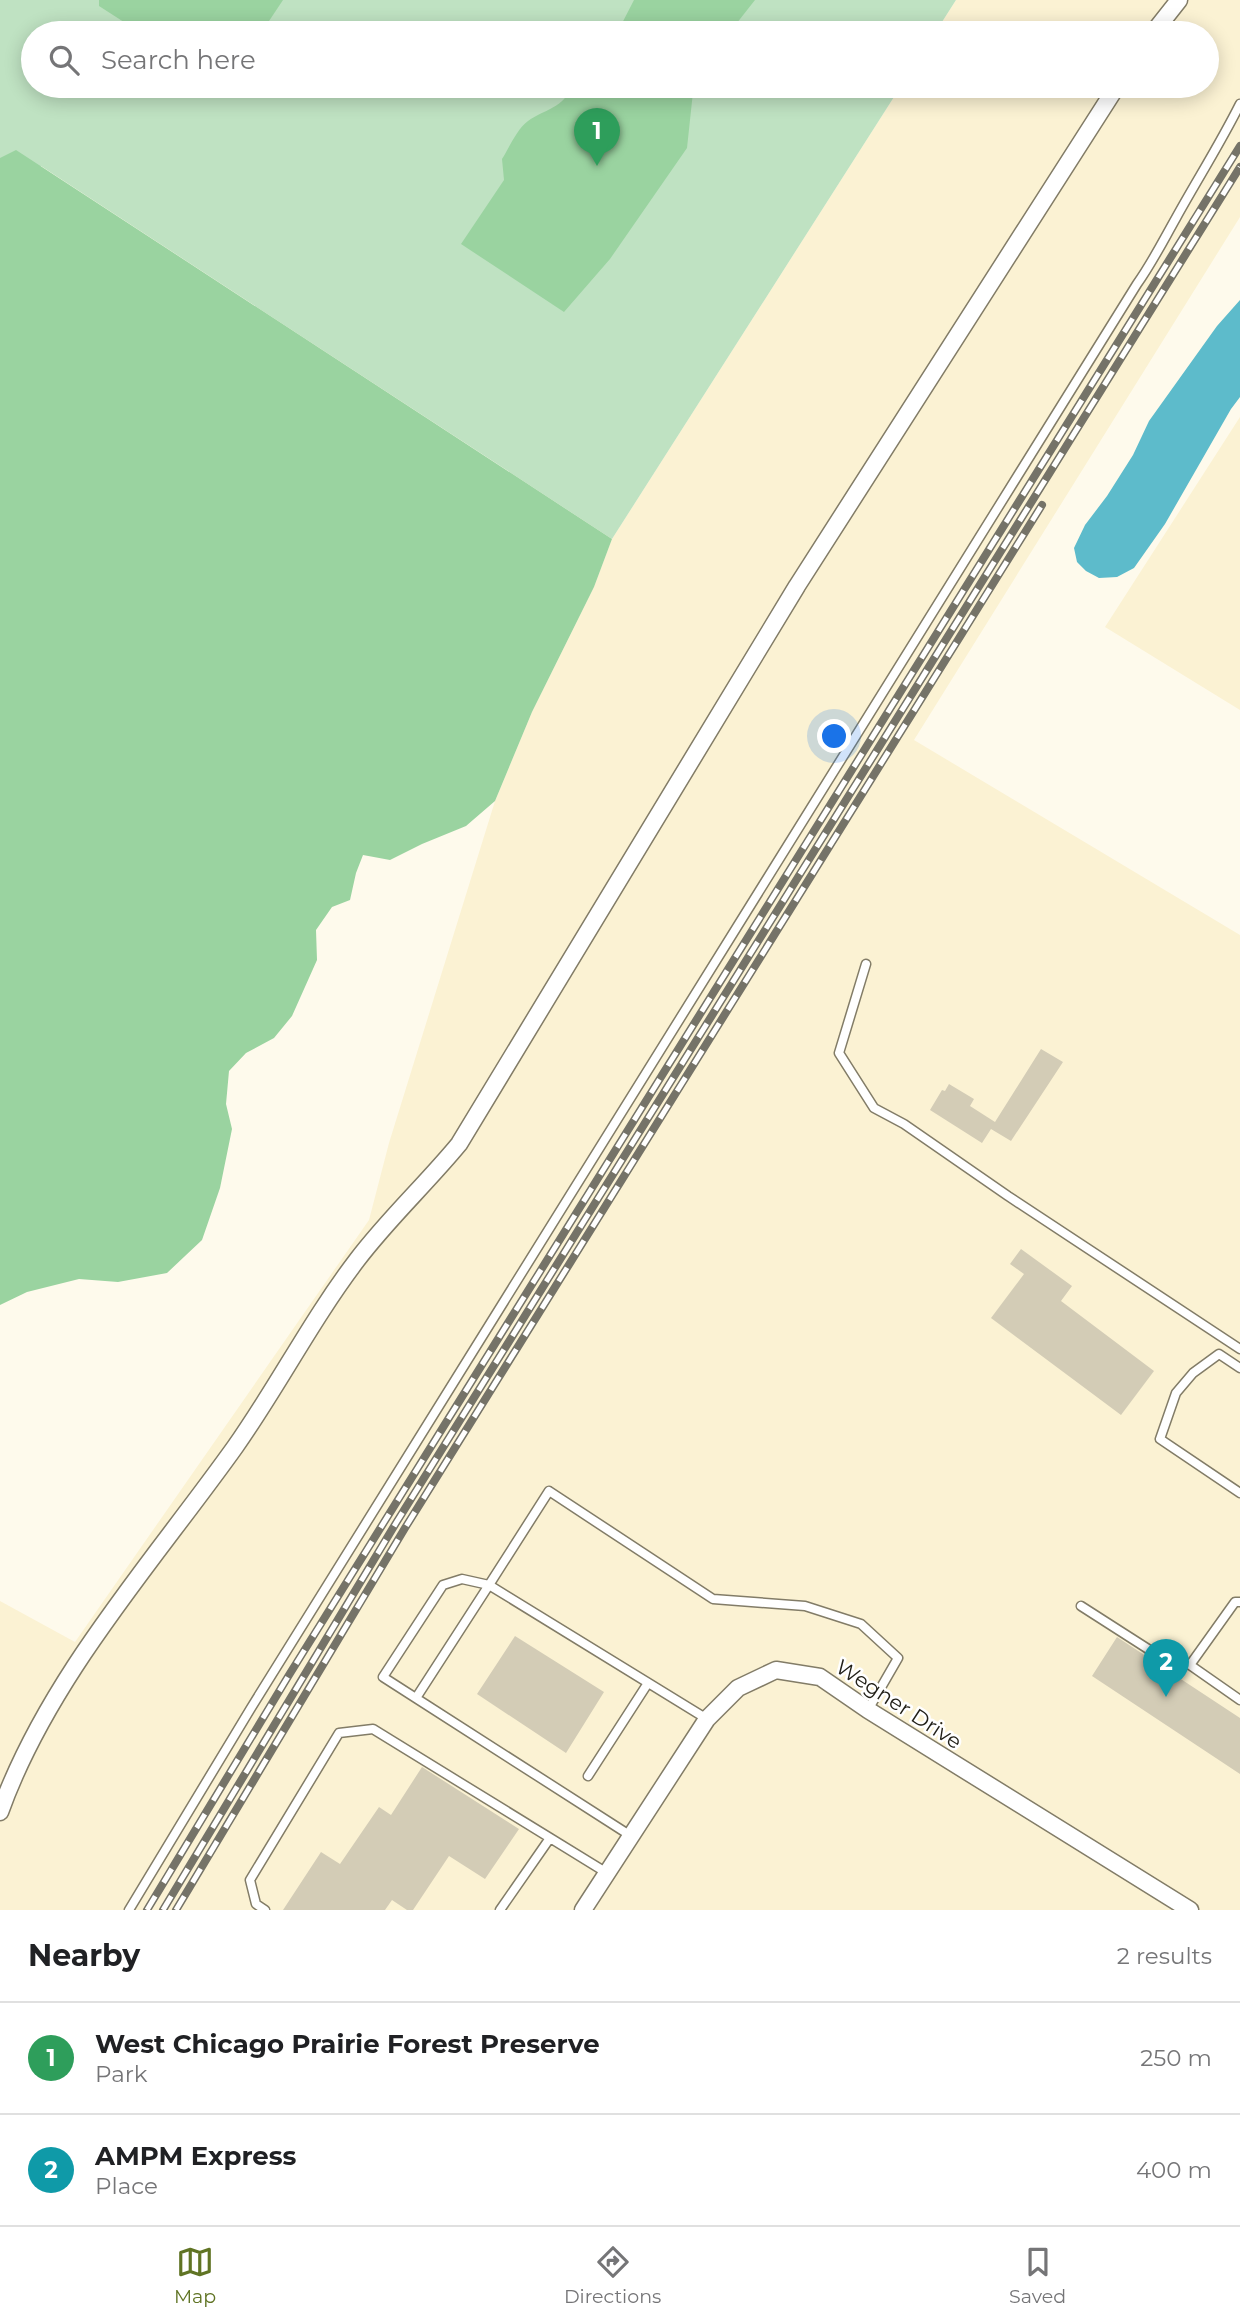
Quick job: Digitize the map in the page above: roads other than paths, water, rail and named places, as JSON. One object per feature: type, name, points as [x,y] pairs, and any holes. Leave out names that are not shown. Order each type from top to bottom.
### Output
[{"type":"street","points":[[1162,21],[1179,0]]},
{"type":"street","points":[[0,1812],[27,1751],[80,1660],[236,1445],[355,1262],[388,1221],[459,1144],[797,586],[1109,98]]},
{"type":"street","name":"Wegner Drive","points":[[583,1910],[706,1719],[738,1688],[776,1670],[820,1677],[868,1710],[1189,1910]]},
{"type":"lane","points":[[129,1910],[251,1708],[1157,255],[1240,104]]},
{"type":"lane","points":[[866,964],[839,1053],[874,1108],[904,1124],[1240,1349]]},
{"type":"lane","points":[[1240,1367],[1219,1354],[1193,1373],[1176,1393],[1160,1439],[1240,1493]]},
{"type":"lane","points":[[416,1698],[549,1490],[713,1599],[805,1606],[861,1625],[898,1658],[868,1710]]},
{"type":"lane","points":[[631,1836],[383,1677],[443,1585],[462,1579],[489,1584],[706,1719]]},
{"type":"lane","points":[[1191,1665],[1235,1602],[1240,1602]]},
{"type":"lane","points":[[1081,1606],[1159,1656],[1191,1665],[1240,1699]]},
{"type":"lane","points":[[588,1776],[648,1683]]},
{"type":"lane","points":[[265,1910],[256,1904],[250,1880],[339,1733],[373,1729],[607,1873]]},
{"type":"lane","points":[[500,1910],[550,1838]]},
{"type":"water","points":[[1240,300],[1240,397],[1165,524],[1134,568],[1117,577],[1099,578],[1077,562],[1074,548],[1085,525],[1133,455],[1149,421],[1217,326]]},
{"type":"railway","points":[[147,1910],[289,1675],[1240,146]]},
{"type":"railway","points":[[163,1910],[396,1523],[1240,167]]},
{"type":"railway","points":[[176,1910],[405,1528],[1042,505]]},
{"type":"place","name":"West Chicago Prairie Forest Preserve","points":[[597,166]]},
{"type":"place","name":"AMPM Express","points":[[1166,1697]]}]
